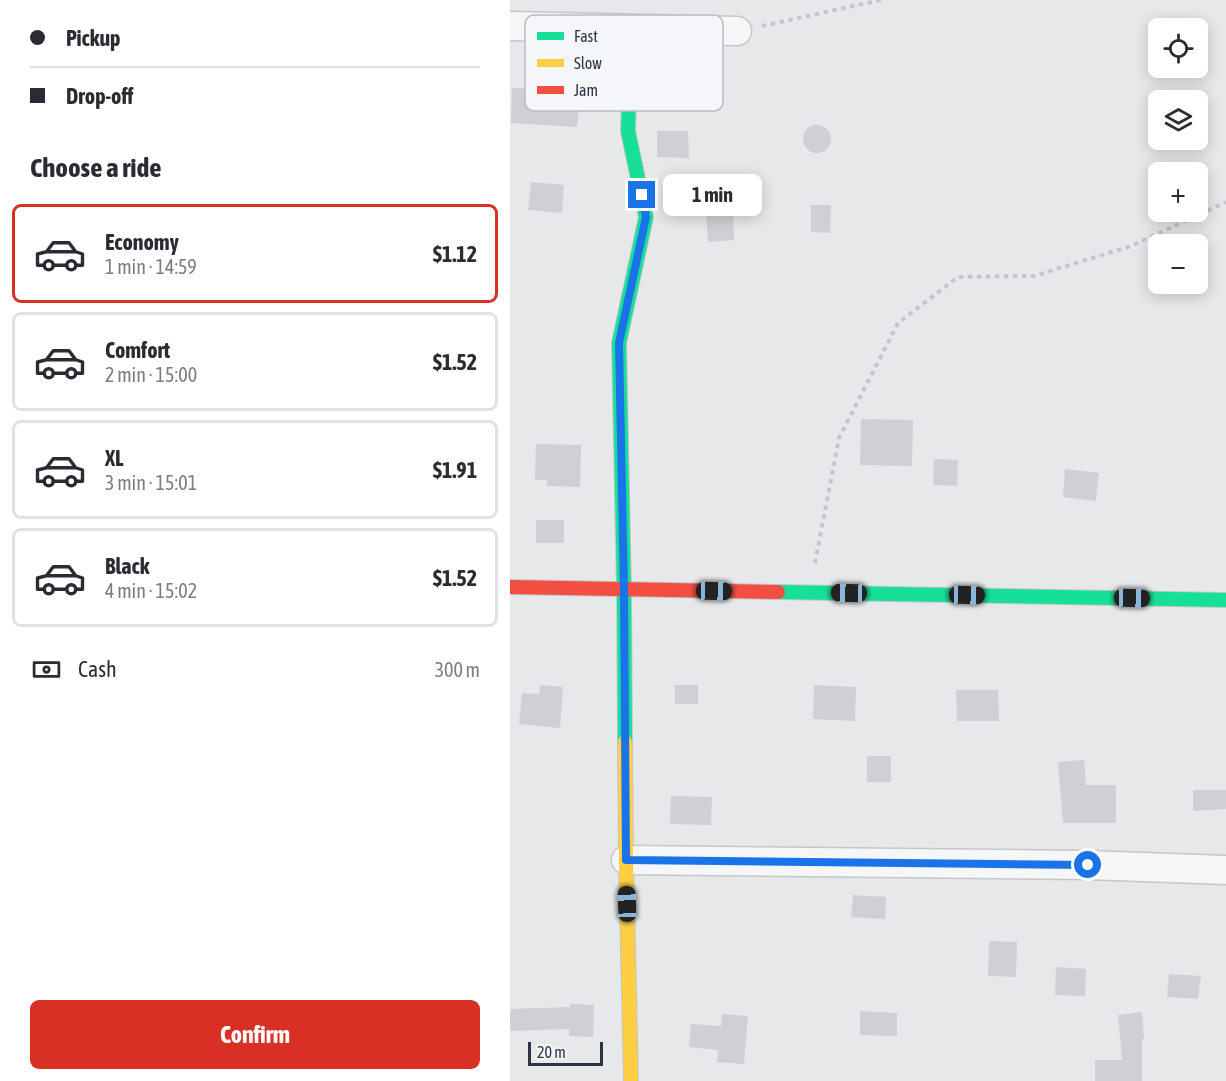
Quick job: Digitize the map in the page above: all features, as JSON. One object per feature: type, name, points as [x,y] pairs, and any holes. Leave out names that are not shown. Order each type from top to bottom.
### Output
[{"type":"street","points":[[510,26],[525,26]]},
{"type":"street","points":[[723,31],[737,31]]},
{"type":"street","points":[[629,111],[628,130],[646,217],[619,343],[631,1081]]},
{"type":"street","points":[[510,587],[1226,600]]},
{"type":"street","points":[[626,860],[1088,865],[1226,870]]},
{"type":"path","points":[[737,31],[881,0]]},
{"type":"path","points":[[826,593],[815,567],[839,438],[898,323],[957,277],[1034,276],[1131,246],[1226,202]]},
{"type":"building","points":[[512,88],[525,88],[525,111],[579,111],[577,127],[511,123]]},
{"type":"building","points":[[817,125],[827,129],[831,139],[827,149],[817,153],[807,149],[803,139],[807,129]]},
{"type":"building","points":[[657,131],[688,131],[689,158],[657,157]]},
{"type":"building","points":[[531,182],[564,185],[562,213],[528,210]]},
{"type":"building","points":[[811,205],[831,205],[830,233],[811,232]]},
{"type":"building","points":[[733,208],[734,240],[708,242],[706,209]]},
{"type":"building","points":[[861,419],[913,420],[912,466],[860,465]]},
{"type":"building","points":[[536,444],[581,445],[580,487],[547,486],[547,480],[535,480]]},
{"type":"building","points":[[934,459],[958,460],[957,486],[933,485]]},
{"type":"building","points":[[1065,469],[1099,473],[1096,501],[1063,497]]},
{"type":"building","points":[[536,520],[564,520],[564,543],[536,543]]},
{"type":"building","points":[[540,685],[563,687],[560,728],[519,724],[522,693],[539,694]]},
{"type":"building","points":[[675,685],[698,685],[698,704],[675,704]]},
{"type":"building","points":[[814,685],[856,687],[855,721],[813,719]]},
{"type":"building","points":[[956,690],[998,690],[999,721],[957,721]]},
{"type":"building","points":[[867,756],[891,756],[891,782],[867,782]]},
{"type":"building","points":[[1084,760],[1086,785],[1116,785],[1116,823],[1063,823],[1058,762]]},
{"type":"building","points":[[1193,790],[1226,790],[1226,809],[1193,811]]},
{"type":"building","points":[[671,796],[712,797],[711,825],[670,824]]},
{"type":"building","points":[[853,895],[886,897],[885,919],[851,917]]},
{"type":"building","points":[[989,941],[1017,942],[1016,977],[988,976]]},
{"type":"building","points":[[1056,967],[1086,969],[1085,996],[1055,995]]},
{"type":"building","points":[[1169,974],[1201,976],[1198,999],[1167,997]]},
{"type":"building","points":[[570,1004],[594,1005],[593,1037],[569,1036],[569,1029],[510,1031],[510,1009],[570,1007]]},
{"type":"building","points":[[860,1011],[897,1013],[897,1036],[860,1035]]},
{"type":"building","points":[[1142,1012],[1144,1039],[1142,1039],[1142,1081],[1095,1081],[1095,1060],[1122,1060],[1118,1015]]},
{"type":"building","points":[[722,1014],[748,1016],[744,1064],[717,1062],[718,1050],[689,1047],[691,1024],[721,1026]]},
{"type":"traffic: fast","points":[[625,742],[619,343],[646,217],[628,131],[629,111]]},
{"type":"traffic: fast","points":[[778,592],[1226,600]]},
{"type":"traffic: slow","points":[[625,742],[631,1081]]},
{"type":"traffic: jam","points":[[510,587],[778,592]]},
{"type":"route","points":[[642,195],[646,217],[619,343],[626,860],[1088,865]]}]
